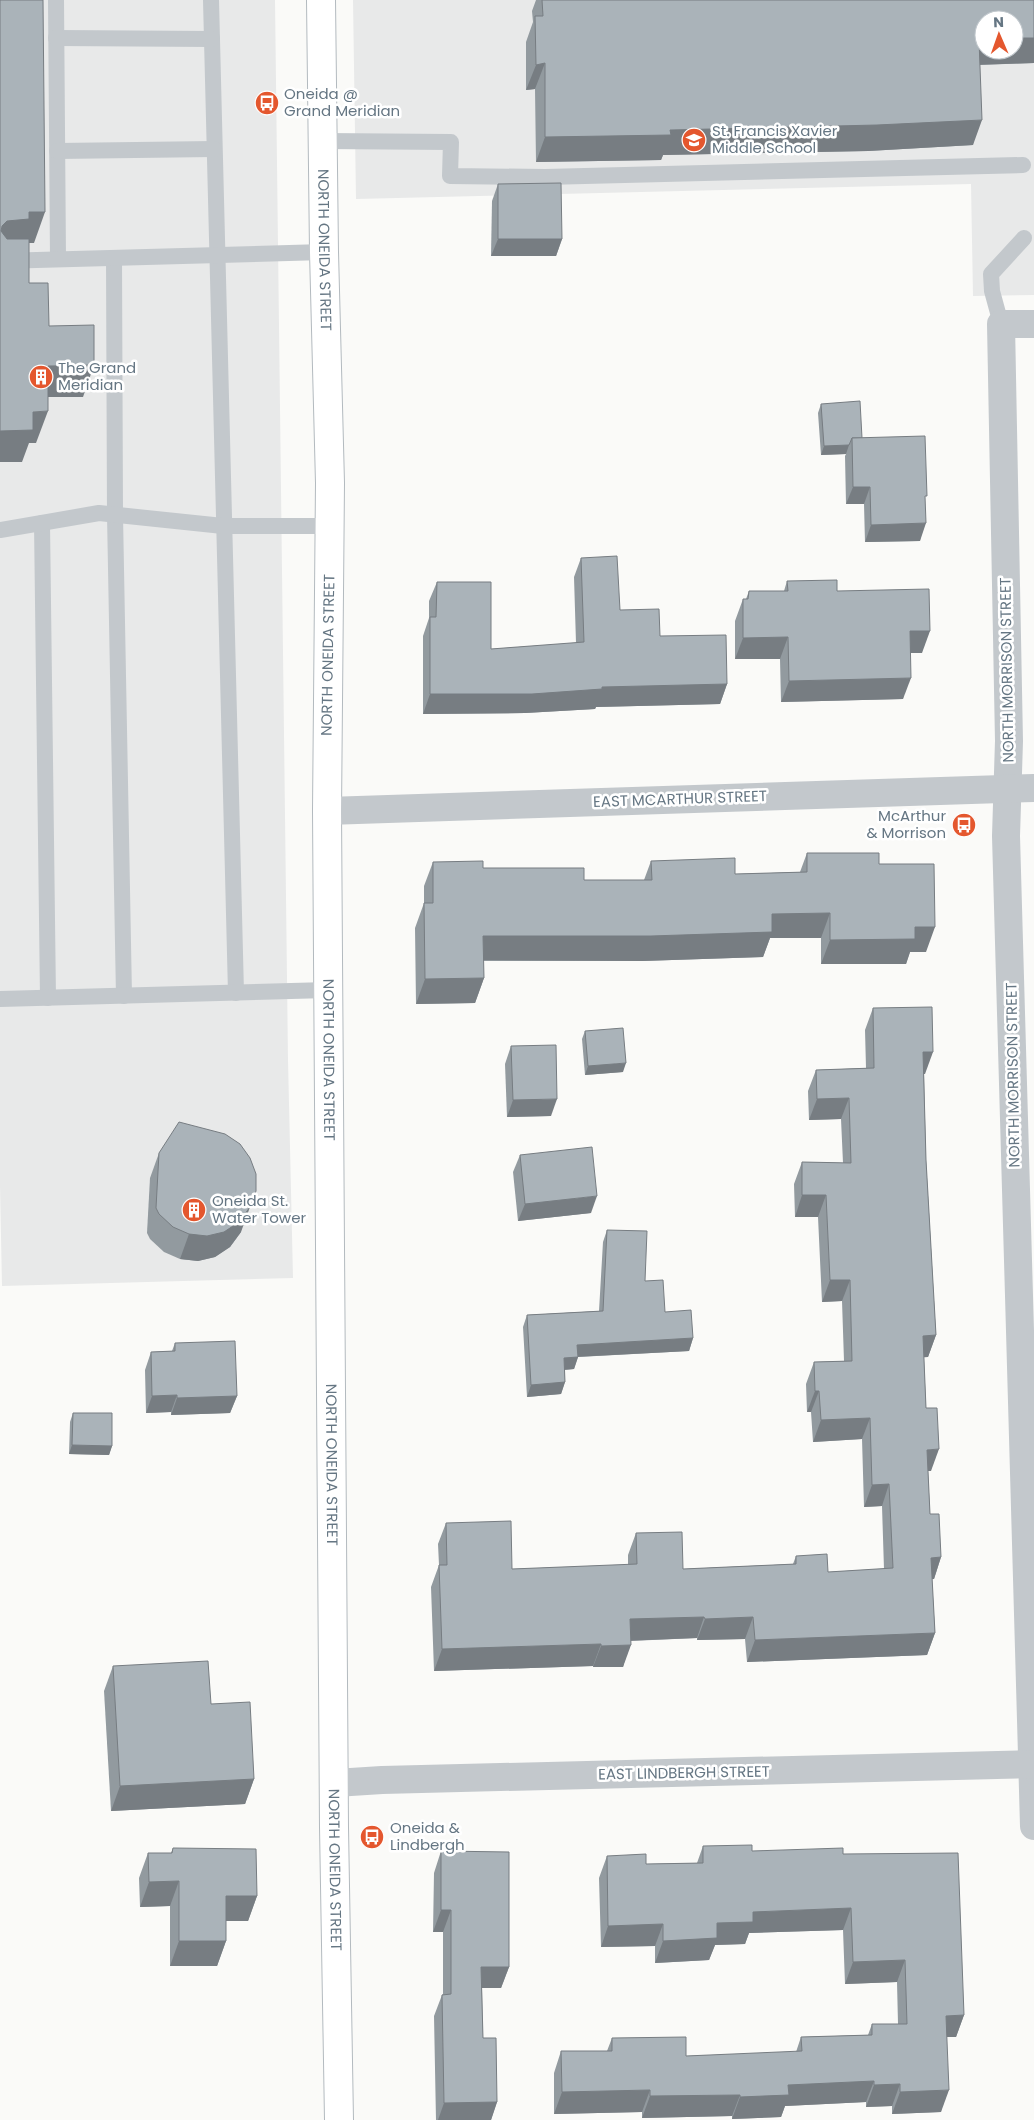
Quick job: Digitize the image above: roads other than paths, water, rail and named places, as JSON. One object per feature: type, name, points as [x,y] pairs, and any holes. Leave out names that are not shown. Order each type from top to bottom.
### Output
[{"type":"main road","name":"NORTH ONEIDA STREET","points":[[321,0],[330,526],[327,811],[328,990],[339,2120]]},
{"type":"street","points":[[1001,324],[1034,324]]},
{"type":"street","name":"NORTH MORRISON STREET","points":[[1001,324],[1009,732],[1021,788],[1006,836],[1026,1255],[1034,1826]]},
{"type":"street","name":"EAST MCARTHUR STREET","points":[[327,811],[1021,788]]},
{"type":"street","name":"EAST LINDBERGH STREET","points":[[335,1783],[382,1780],[1033,1764]]},
{"type":"lane","points":[[56,0],[58,259]]},
{"type":"lane","points":[[211,0],[236,993]]},
{"type":"lane","points":[[56,38],[212,39]]},
{"type":"lane","points":[[323,141],[451,142],[450,176],[545,177],[1023,165]]},
{"type":"lane","points":[[57,151],[214,149]]},
{"type":"lane","points":[[1001,324],[992,291],[991,274],[1024,238]]},
{"type":"lane","points":[[0,261],[324,252]]},
{"type":"lane","points":[[114,258],[115,515],[124,996]]},
{"type":"lane","points":[[0,530],[99,513],[223,526],[330,526]]},
{"type":"lane","points":[[42,523],[48,998]]},
{"type":"lane","points":[[0,999],[328,990]]},
{"type":"place","name":"Oneida @ Grand Meridian","points":[[267,103]]},
{"type":"place","name":"St. Francis Xavier Middle School","points":[[694,140]]},
{"type":"place","name":"The Grand Meridian","points":[[41,377]]},
{"type":"place","name":"McArthur & Morrison","points":[[964,825]]},
{"type":"place","name":"Oneida St. Water Tower","points":[[194,1210]]},
{"type":"place","name":"Oneida & Lindbergh","points":[[372,1837]]}]
